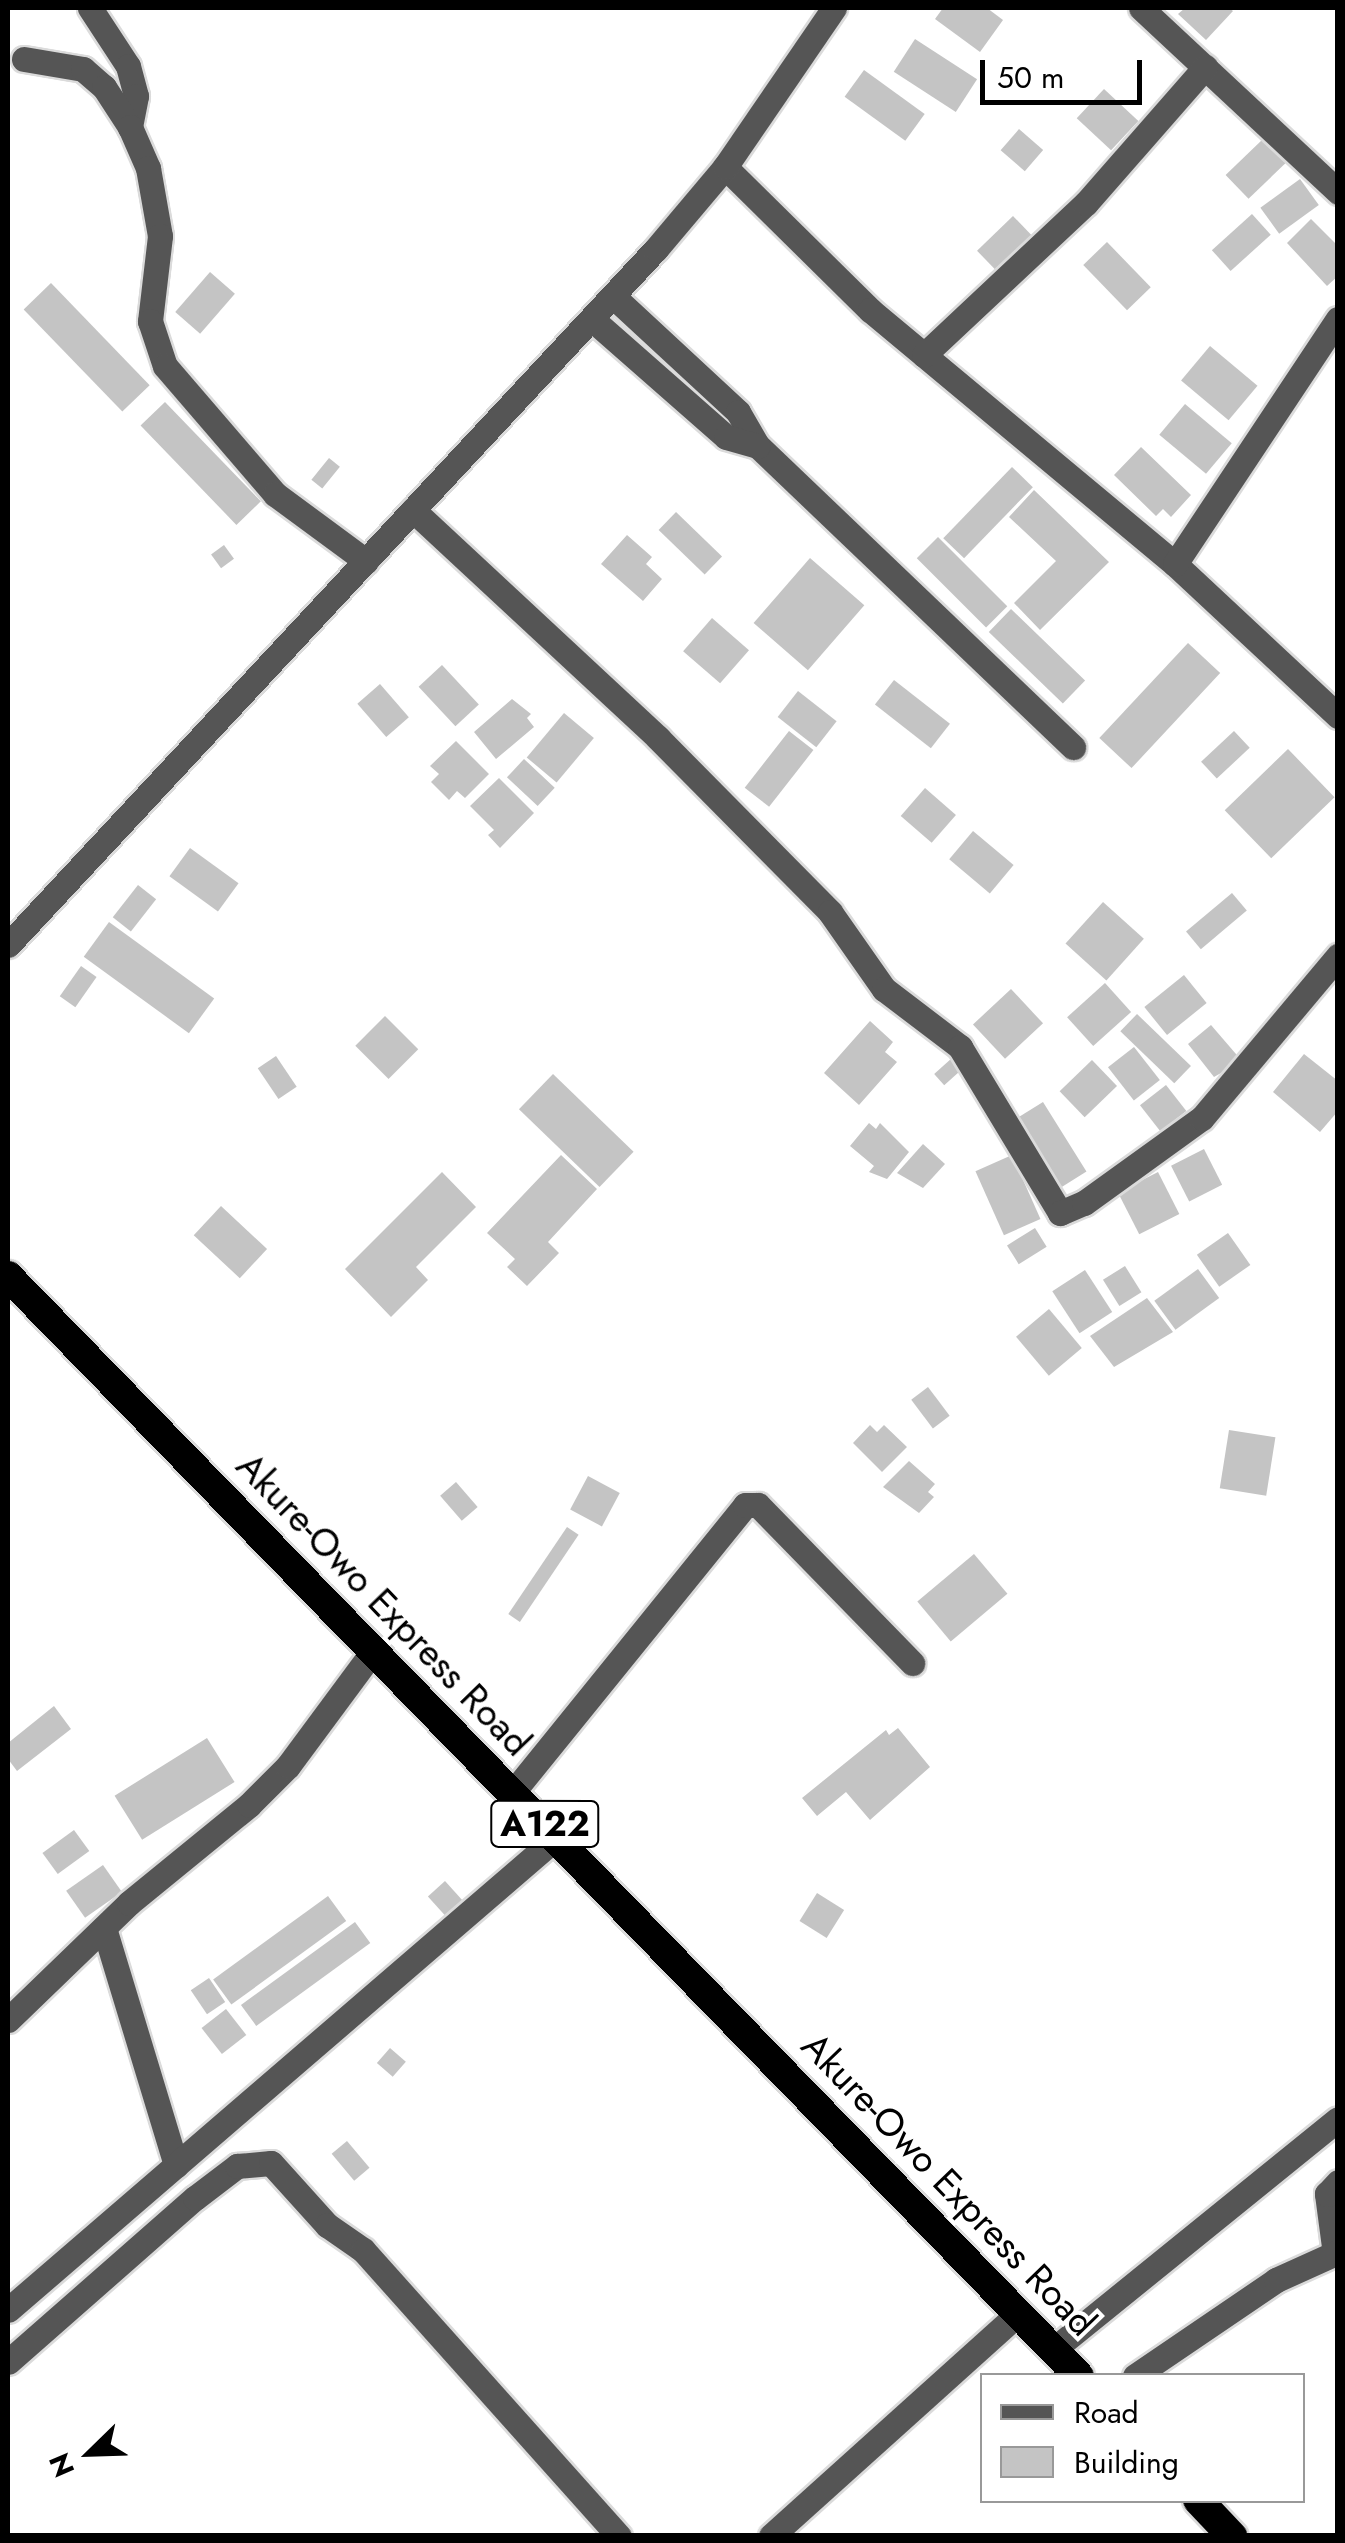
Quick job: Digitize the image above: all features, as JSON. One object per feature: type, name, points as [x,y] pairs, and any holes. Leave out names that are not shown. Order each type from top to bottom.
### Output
[{"type":"highway","name":"Akure-Owo Express Road","points":[[8,1276],[1076,2373]]},
{"type":"highway","points":[[1201,2503],[1232,2536]]},
{"type":"street","points":[[90,8],[128,66],[136,96],[130,127]]},
{"type":"street","points":[[8,946],[614,297],[724,168],[834,8]]},
{"type":"street","points":[[1140,8],[1338,192]]},
{"type":"street","points":[[24,60],[83,69],[130,127],[148,168],[160,236],[150,321],[165,366],[275,494],[366,561]]},
{"type":"street","points":[[924,355],[1086,204],[1205,68]]},
{"type":"street","points":[[724,168],[924,355],[1174,564],[1335,707]]},
{"type":"street","points":[[614,297],[738,412],[758,446],[1073,747]]},
{"type":"street","points":[[593,320],[726,437],[758,446]]},
{"type":"street","points":[[1174,564],[1338,320]]},
{"type":"street","points":[[413,510],[658,738],[817,898],[884,989],[960,1047],[1060,1213],[1084,1204],[1202,1118],[1338,956]]},
{"type":"street","points":[[512,1792],[745,1505],[758,1504],[912,1662]]},
{"type":"street","points":[[8,2020],[104,1928],[288,1766],[373,1651]]},
{"type":"street","points":[[8,2310],[557,1836]]},
{"type":"street","points":[[104,1928],[176,2165]]},
{"type":"street","points":[[1054,2349],[1338,2118]]},
{"type":"street","points":[[8,2362],[237,2166],[256,2160],[271,2163],[327,2225],[363,2250],[619,2536]]},
{"type":"street","points":[[1139,2373],[1276,2280],[1336,2253],[1327,2194],[1338,2182]]},
{"type":"street","points":[[771,2536],[1019,2314]]},
{"type":"building","points":[[943,8],[987,8],[1003,20],[980,52],[935,19]]},
{"type":"building","points":[[1185,8],[1233,11],[1206,40],[1178,14]]},
{"type":"building","points":[[915,39],[977,79],[956,112],[894,72]]},
{"type":"building","points":[[864,70],[925,114],[905,141],[845,97]]},
{"type":"building","points":[[1104,89],[1138,121],[1111,150],[1077,118]]},
{"type":"building","points":[[1019,129],[1043,150],[1025,171],[1001,150]]},
{"type":"building","points":[[1263,139],[1286,163],[1249,199],[1226,175]]},
{"type":"building","points":[[1300,179],[1319,205],[1279,234],[1260,208]]},
{"type":"building","points":[[1252,214],[1271,235],[1231,271],[1212,250]]},
{"type":"building","points":[[1013,216],[1036,240],[1000,274],[977,251]]},
{"type":"building","points":[[1311,219],[1338,246],[1338,276],[1327,286],[1287,243]]},
{"type":"building","points":[[1107,242],[1151,287],[1127,310],[1083,265]]},
{"type":"building","points":[[210,272],[235,294],[200,334],[175,312]]},
{"type":"building","points":[[51,283],[150,385],[122,412],[24,309]]},
{"type":"building","points":[[1210,346],[1257,386],[1229,420],[1181,380]]},
{"type":"building","points":[[165,402],[261,501],[236,525],[141,426]]},
{"type":"building","points":[[1185,404],[1232,443],[1206,474],[1159,435]]},
{"type":"building","points":[[1141,447],[1191,495],[1171,517],[1163,509],[1156,516],[1114,475]]},
{"type":"building","points":[[329,458],[340,467],[322,489],[311,480]]},
{"type":"building","points":[[1012,467],[1033,487],[964,558],[943,538]]},
{"type":"building","points":[[1034,490],[1109,562],[1040,630],[1014,603],[1056,561],[1009,517]]},
{"type":"building","points":[[676,512],[722,556],[705,574],[659,530]]},
{"type":"building","points":[[627,535],[652,557],[646,564],[662,579],[643,601],[601,564]]},
{"type":"building","points":[[938,537],[1007,606],[986,628],[917,558]]},
{"type":"building","points":[[224,545],[234,559],[221,568],[211,554]]},
{"type":"building","points":[[810,558],[864,605],[808,670],[754,623]]},
{"type":"building","points":[[1011,609],[1085,681],[1063,704],[989,632]]},
{"type":"building","points":[[712,618],[749,650],[720,683],[683,651]]},
{"type":"building","points":[[1188,643],[1220,673],[1132,768],[1099,738]]},
{"type":"building","points":[[442,665],[479,704],[455,726],[419,687]]},
{"type":"building","points":[[894,680],[950,724],[931,748],[875,704]]},
{"type":"building","points":[[380,684],[409,717],[386,737],[357,704]]},
{"type":"building","points":[[798,691],[837,721],[816,747],[778,717]]},
{"type":"building","points":[[512,699],[531,714],[527,718],[534,727],[496,759],[474,732]]},
{"type":"building","points":[[564,713],[594,738],[557,782],[527,757]]},
{"type":"building","points":[[789,731],[813,750],[769,807],[745,788]]},
{"type":"building","points":[[1234,731],[1250,748],[1217,779],[1201,762]]},
{"type":"building","points":[[456,741],[489,774],[465,798],[457,791],[449,800],[431,782],[439,774],[430,766]]},
{"type":"building","points":[[1288,749],[1335,797],[1271,858],[1225,810]]},
{"type":"building","points":[[524,759],[555,788],[538,806],[507,777]]},
{"type":"building","points":[[499,778],[534,813],[500,848],[488,835],[494,830],[470,806]]},
{"type":"building","points":[[925,788],[956,815],[932,843],[901,816]]},
{"type":"building","points":[[973,831],[1014,865],[990,893],[949,859]]},
{"type":"building","points":[[190,848],[239,883],[218,912],[169,876]]},
{"type":"building","points":[[138,885],[156,899],[131,931],[113,917]]},
{"type":"building","points":[[1232,893],[1247,911],[1201,949],[1186,932]]},
{"type":"building","points":[[1103,902],[1144,939],[1106,980],[1066,944]]},
{"type":"building","points":[[109,922],[214,998],[189,1033],[84,957]]},
{"type":"building","points":[[81,966],[97,977],[75,1007],[60,996]]},
{"type":"building","points":[[1184,975],[1207,1003],[1167,1035],[1144,1007]]},
{"type":"building","points":[[1105,983],[1131,1012],[1093,1046],[1067,1017]]},
{"type":"building","points":[[1011,989],[1043,1023],[1005,1059],[973,1024]]},
{"type":"building","points":[[1137,1014],[1191,1066],[1174,1083],[1120,1031]]},
{"type":"building","points":[[385,1016],[418,1049],[389,1079],[355,1046]]},
{"type":"building","points":[[870,1021],[893,1042],[885,1052],[897,1062],[859,1105],[824,1073]]},
{"type":"building","points":[[1211,1025],[1242,1061],[1214,1077],[1188,1044]]},
{"type":"building","points":[[1134,1047],[1160,1080],[1134,1100],[1108,1067]]},
{"type":"building","points":[[1304,1054],[1338,1081],[1338,1111],[1320,1132],[1273,1092]]},
{"type":"building","points":[[276,1056],[297,1087],[278,1099],[258,1068]]},
{"type":"building","points":[[952,1058],[962,1069],[944,1085],[934,1074]]},
{"type":"building","points":[[1092,1060],[1117,1086],[1085,1117],[1060,1091]]},
{"type":"building","points":[[553,1074],[634,1152],[600,1187],[519,1109]]},
{"type":"building","points":[[1166,1085],[1186,1111],[1160,1131],[1140,1105]]},
{"type":"building","points":[[1043,1102],[1086,1172],[1054,1192],[1011,1122]]},
{"type":"building","points":[[869,1123],[876,1129],[880,1123],[909,1152],[887,1179],[869,1172],[874,1166],[850,1146]]},
{"type":"building","points":[[923,1144],[945,1164],[923,1188],[897,1173]]},
{"type":"building","points":[[1204,1149],[1222,1185],[1189,1201],[1171,1166]]},
{"type":"building","points":[[561,1155],[597,1189],[548,1242],[559,1253],[527,1286],[507,1267],[515,1259],[487,1233]]},
{"type":"building","points":[[1012,1155],[1040,1219],[1004,1235],[975,1171]]},
{"type":"building","points":[[442,1172],[476,1207],[416,1267],[428,1280],[391,1317],[345,1269]]},
{"type":"building","points":[[1158,1172],[1179,1214],[1139,1234],[1118,1192]]},
{"type":"building","points":[[221,1206],[267,1249],[240,1278],[194,1235]]},
{"type":"building","points":[[1035,1228],[1047,1247],[1019,1264],[1007,1245]]},
{"type":"building","points":[[1228,1233],[1250,1265],[1219,1287],[1197,1255]]},
{"type":"building","points":[[1125,1266],[1141,1292],[1119,1306],[1103,1280]]},
{"type":"building","points":[[1198,1269],[1219,1298],[1175,1330],[1154,1301]]},
{"type":"building","points":[[1085,1270],[1112,1312],[1080,1333],[1052,1291]]},
{"type":"building","points":[[1147,1298],[1173,1332],[1114,1367],[1090,1336]]},
{"type":"building","points":[[1049,1309],[1082,1348],[1049,1376],[1016,1337]]},
{"type":"building","points":[[928,1387],[950,1416],[933,1428],[911,1400]]},
{"type":"building","points":[[870,1425],[877,1432],[884,1425],[907,1447],[882,1472],[853,1443]]},
{"type":"building","points":[[1229,1430],[1275,1437],[1266,1496],[1220,1488]]},
{"type":"building","points":[[909,1461],[935,1484],[928,1492],[934,1497],[919,1513],[883,1487]]},
{"type":"building","points":[[588,1476],[620,1493],[602,1526],[570,1510]]},
{"type":"building","points":[[456,1482],[478,1507],[462,1521],[440,1496]]},
{"type":"building","points":[[567,1527],[579,1535],[520,1622],[508,1614]]},
{"type":"building","points":[[974,1554],[1007,1594],[951,1641],[917,1602]]},
{"type":"building","points":[[54,1706],[71,1729],[17,1771],[8,1759],[8,1743]]},
{"type":"building","points":[[898,1728],[930,1767],[870,1820],[846,1792],[817,1816],[802,1798],[886,1730],[889,1735]]},
{"type":"building","points":[[207,1738],[235,1782],[142,1840],[115,1796]]},
{"type":"building","points":[[74,1830],[89,1851],[58,1874],[42,1853]]},
{"type":"building","points":[[103,1865],[122,1892],[85,1918],[66,1891]]},
{"type":"building","points":[[445,1881],[465,1903],[448,1919],[428,1896]]},
{"type":"building","points":[[817,1893],[844,1910],[827,1938],[800,1921]]},
{"type":"building","points":[[328,1896],[346,1921],[231,2005],[213,1979]]},
{"type":"building","points":[[355,1922],[370,1943],[256,2026],[241,2005]]},
{"type":"building","points":[[209,1978],[225,2002],[207,2014],[191,1990]]},
{"type":"building","points":[[226,2009],[246,2035],[222,2054],[202,2028]]},
{"type":"building","points":[[390,2048],[406,2062],[393,2077],[377,2063]]},
{"type":"building","points":[[347,2141],[369,2168],[354,2181],[332,2154]]}]
